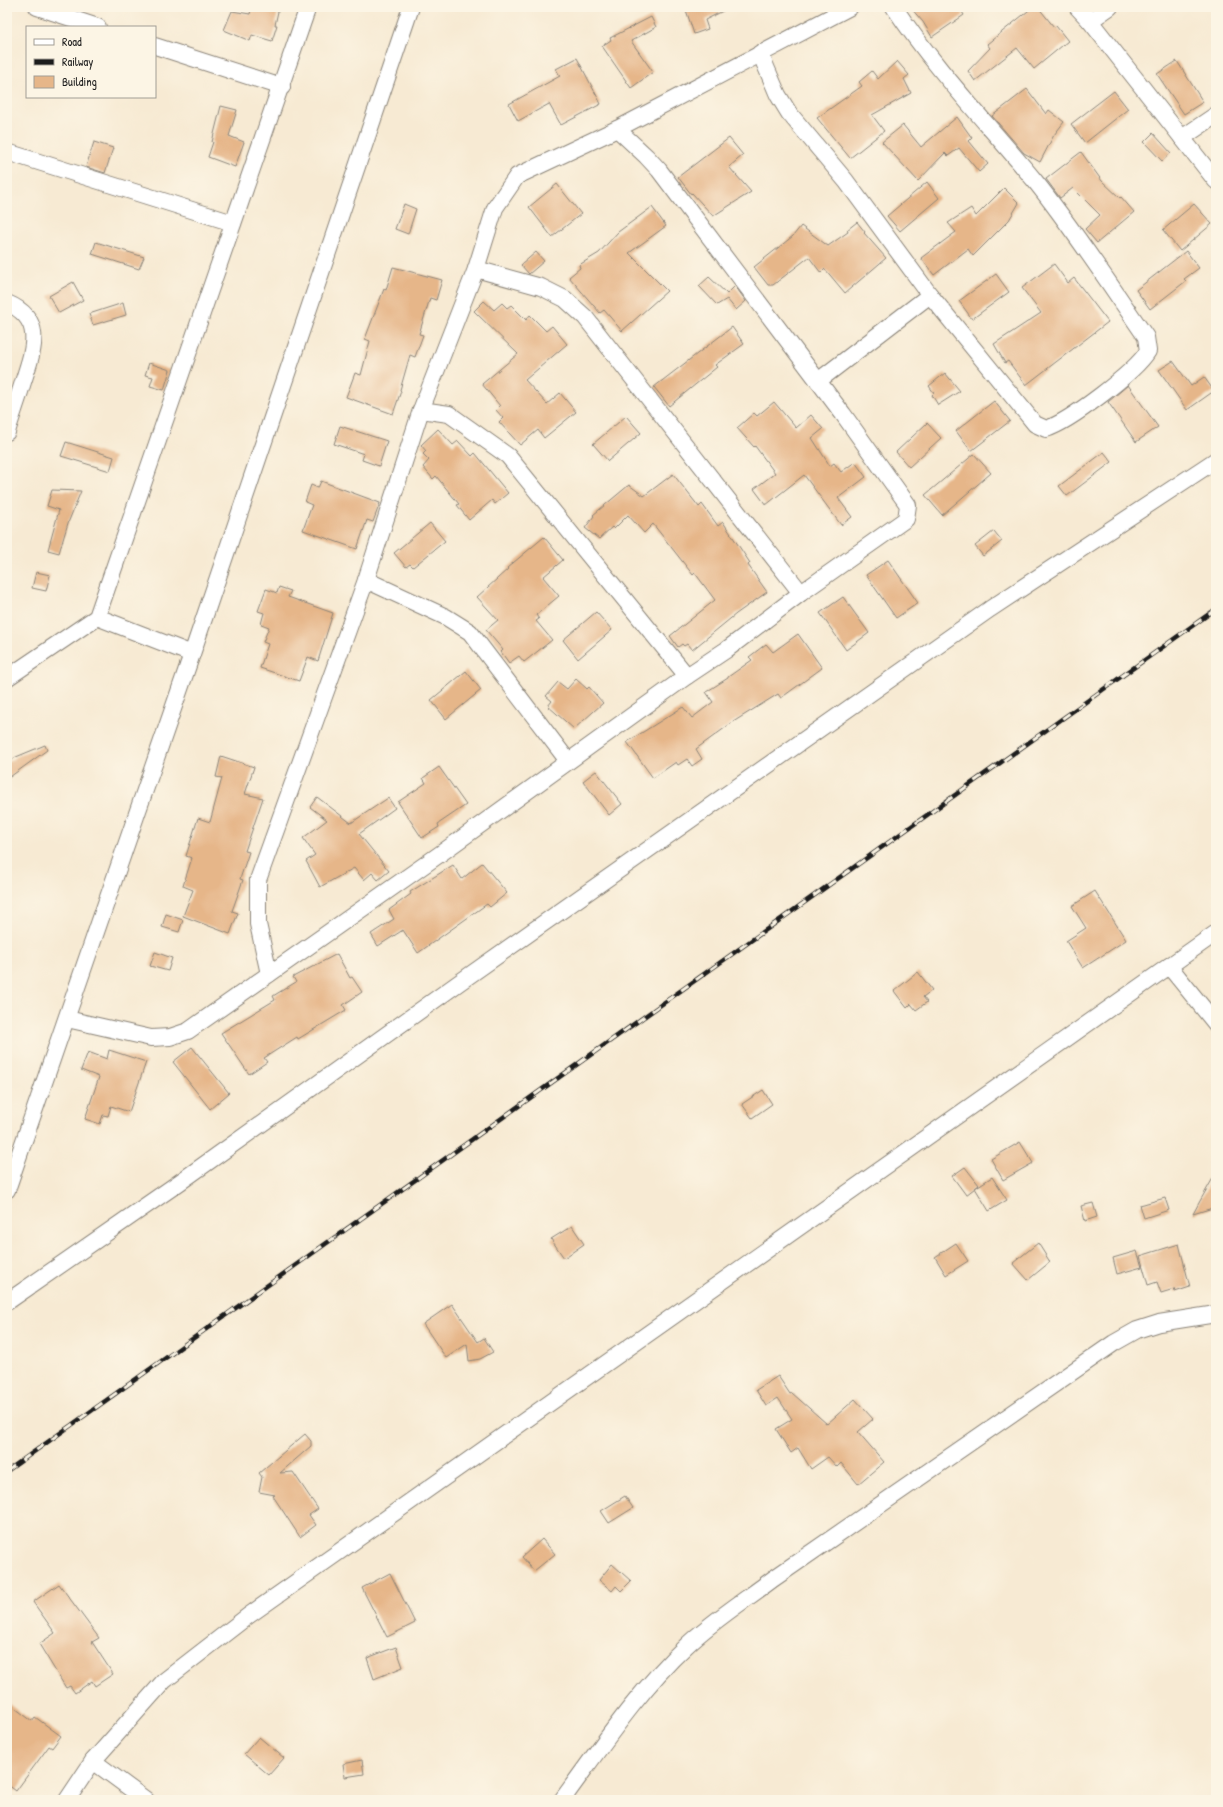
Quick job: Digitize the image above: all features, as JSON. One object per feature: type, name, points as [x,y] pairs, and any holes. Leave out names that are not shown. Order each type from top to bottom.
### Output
[{"type":"street","points":[[37,7],[95,26]]},
{"type":"street","points":[[7,678],[97,617],[233,223],[282,87],[308,7]]},
{"type":"street","points":[[7,1190],[192,654],[411,7]]},
{"type":"street","points":[[269,974],[258,924],[258,880],[366,580],[421,410],[476,268],[495,208],[517,176],[617,129],[850,7]]},
{"type":"street","points":[[760,53],[778,95],[789,113],[846,181],[930,294],[1035,424],[1046,430],[1057,426],[1074,415],[1134,368],[1148,351],[1146,337],[1067,224],[1036,183],[931,59],[894,7]]},
{"type":"street","points":[[1077,7],[1090,21],[1216,181]]},
{"type":"street","points":[[1090,21],[1110,7]]},
{"type":"street","points":[[156,46],[282,87]]},
{"type":"street","points":[[1182,138],[1216,115]]},
{"type":"street","points":[[66,1019],[151,1038],[170,1037],[188,1031],[687,676],[726,650],[801,593],[906,519],[908,505],[818,381],[663,176],[646,156],[617,129]]},
{"type":"street","points":[[7,152],[233,223]]},
{"type":"street","points":[[476,268],[541,287],[565,299],[585,317],[801,593]]},
{"type":"street","points":[[818,381],[930,294]]},
{"type":"street","points":[[7,303],[24,313],[31,324],[34,348],[7,432]]},
{"type":"street","points":[[421,410],[449,414],[508,456],[687,676]]},
{"type":"street","points":[[7,1302],[186,1178],[460,982],[990,609],[1216,460]]},
{"type":"street","points":[[366,580],[446,617],[470,632],[568,761]]},
{"type":"street","points":[[97,617],[192,654]]},
{"type":"street","points":[[67,1800],[93,1761],[164,1681],[248,1616],[1216,933]]},
{"type":"street","points":[[1169,966],[1216,1024]]},
{"type":"street","points":[[562,1800],[631,1708],[663,1669],[687,1644],[725,1614],[773,1579],[1114,1343],[1137,1330],[1159,1322],[1216,1314]]},
{"type":"street","points":[[93,1761],[146,1800]]},
{"type":"building","points":[[252,7],[279,7],[275,25],[277,25],[272,41],[252,35],[250,41],[224,30],[232,11],[250,14]]},
{"type":"building","points":[[685,7],[731,7],[705,20],[708,29],[694,34]]},
{"type":"building","points":[[910,7],[959,7],[964,15],[932,37],[923,22]]},
{"type":"building","points":[[1033,7],[1038,7],[1054,27],[1056,26],[1068,41],[1034,69],[1017,48],[975,81],[968,71],[990,48],[987,44]]},
{"type":"building","points":[[651,17],[656,27],[631,41],[653,72],[631,88],[602,46],[611,40],[610,38]]},
{"type":"building","points":[[577,58],[601,104],[561,125],[549,104],[518,121],[509,104],[560,76],[556,69]]},
{"type":"building","points":[[897,61],[909,75],[904,79],[911,93],[872,115],[884,131],[850,158],[817,118],[862,86],[859,82],[872,71],[878,79]]},
{"type":"building","points":[[1177,61],[1203,102],[1184,114],[1157,74]]},
{"type":"building","points":[[1027,89],[1046,114],[1049,110],[1064,122],[1054,135],[1040,162],[1024,153],[992,116]]},
{"type":"building","points":[[1114,91],[1128,109],[1085,143],[1071,124]]},
{"type":"building","points":[[221,106],[237,110],[229,136],[244,142],[235,167],[208,157]]},
{"type":"building","points":[[957,117],[972,138],[969,141],[988,164],[979,172],[959,148],[948,156],[945,153],[918,181],[882,142],[903,125],[921,147]]},
{"type":"building","points":[[1153,133],[1171,153],[1162,161],[1144,142]]},
{"type":"building","points":[[729,138],[743,155],[729,167],[751,192],[713,216],[692,193],[691,194],[678,177]]},
{"type":"building","points":[[94,142],[113,148],[105,173],[86,167]]},
{"type":"building","points":[[1081,152],[1102,181],[1120,198],[1121,197],[1134,212],[1097,243],[1085,229],[1100,215],[1073,188],[1060,198],[1046,179]]},
{"type":"building","points":[[927,182],[939,198],[900,231],[887,216]]},
{"type":"building","points":[[557,184],[581,214],[552,237],[529,207]]},
{"type":"building","points":[[1004,188],[1019,203],[1009,220],[973,256],[968,249],[934,275],[921,258],[956,232],[948,223],[971,208],[976,216]]},
{"type":"building","points":[[404,204],[416,209],[408,234],[395,229]]},
{"type":"building","points":[[1194,204],[1212,224],[1180,251],[1163,230]]},
{"type":"building","points":[[652,207],[666,226],[629,253],[667,291],[622,331],[604,310],[600,313],[569,277],[580,268],[579,265],[599,253],[618,232]]},
{"type":"building","points":[[857,222],[865,232],[864,233],[886,258],[845,293],[825,269],[821,273],[809,257],[773,285],[768,285],[754,267],[793,236],[801,226],[828,246],[848,232],[847,230]]},
{"type":"building","points":[[96,242],[144,257],[139,269],[92,254]]},
{"type":"building","points":[[1186,251],[1199,268],[1184,279],[1186,281],[1150,309],[1136,290]]},
{"type":"building","points":[[536,252],[544,261],[529,274],[521,265]]},
{"type":"building","points":[[1054,264],[1068,283],[1074,278],[1108,322],[1026,385],[1008,361],[1005,363],[994,344],[1041,313],[1022,288]]},
{"type":"building","points":[[393,267],[442,280],[436,300],[430,298],[419,334],[423,335],[415,357],[410,355],[400,390],[401,391],[393,414],[346,397],[355,373],[361,375],[370,341],[365,339],[384,289],[386,290]]},
{"type":"building","points":[[996,274],[1009,292],[972,319],[959,301]]},
{"type":"building","points":[[709,277],[727,294],[735,286],[746,301],[736,310],[727,299],[717,305],[699,286]]},
{"type":"building","points":[[73,282],[83,300],[59,313],[49,296]]},
{"type":"building","points":[[484,301],[494,310],[502,303],[507,308],[511,305],[526,320],[530,315],[546,331],[552,326],[567,344],[525,380],[547,404],[560,393],[576,412],[544,438],[538,430],[520,445],[499,422],[503,418],[496,410],[500,406],[482,384],[518,354],[474,311]]},
{"type":"building","points":[[123,303],[126,315],[93,325],[89,314]]},
{"type":"building","points":[[732,327],[744,344],[715,365],[717,367],[669,406],[654,387]]},
{"type":"building","points":[[1173,361],[1191,386],[1204,377],[1214,391],[1187,410],[1159,370]]},
{"type":"building","points":[[149,363],[170,370],[164,390],[150,386],[153,377],[145,375]]},
{"type":"building","points":[[945,373],[960,391],[938,405],[932,395],[934,393],[929,386]]},
{"type":"building","points":[[1128,385],[1158,427],[1136,442],[1108,402]]},
{"type":"building","points":[[994,401],[1010,421],[971,451],[956,431]]},
{"type":"building","points":[[774,402],[796,428],[811,415],[823,429],[812,438],[830,466],[834,463],[841,472],[855,462],[866,477],[838,498],[852,517],[841,525],[804,475],[766,505],[754,489],[775,473],[755,446],[754,447],[737,428],[754,413],[757,416]]},
{"type":"building","points":[[626,416],[641,433],[608,461],[593,444]]},
{"type":"building","points":[[927,423],[941,438],[909,467],[896,452]]},
{"type":"building","points":[[340,426],[387,441],[379,466],[362,460],[364,454],[334,444]]},
{"type":"building","points":[[438,429],[453,445],[458,441],[472,456],[475,453],[508,493],[495,504],[492,500],[469,520],[457,505],[459,504],[436,476],[433,479],[423,467],[429,460],[423,454],[426,451],[421,445]]},
{"type":"building","points":[[66,442],[114,457],[110,471],[61,456]]},
{"type":"building","points":[[1104,452],[1112,462],[1067,496],[1059,486]]},
{"type":"building","points":[[974,454],[991,473],[942,515],[925,495]]},
{"type":"building","points":[[673,474],[699,507],[702,504],[718,526],[723,522],[750,563],[748,565],[767,592],[736,614],[692,650],[687,644],[684,646],[682,644],[678,647],[670,636],[715,600],[695,573],[693,575],[653,524],[644,533],[628,515],[614,529],[612,527],[599,539],[585,528],[594,516],[593,515],[629,485],[644,496]]},
{"type":"building","points":[[321,481],[380,503],[373,522],[367,520],[357,549],[303,530],[312,505],[305,502],[311,485],[318,488]]},
{"type":"building","points":[[52,490],[81,491],[68,523],[59,553],[48,550],[59,510],[47,506]]},
{"type":"building","points":[[430,523],[445,541],[413,567],[410,564],[406,567],[394,553]]},
{"type":"building","points":[[994,531],[1002,541],[983,556],[975,546]]},
{"type":"building","points":[[544,537],[563,560],[543,577],[559,596],[536,615],[539,619],[536,621],[552,640],[524,662],[519,656],[509,663],[501,652],[503,650],[486,630],[498,620],[477,597],[508,569],[507,568]]},
{"type":"building","points":[[888,560],[918,603],[896,618],[866,575]]},
{"type":"building","points":[[36,572],[50,575],[46,591],[32,588]]},
{"type":"building","points":[[279,587],[291,591],[288,597],[333,613],[318,661],[308,657],[299,681],[260,668],[268,644],[263,642],[269,627],[261,624],[264,613],[258,611],[266,589],[277,593]]},
{"type":"building","points":[[843,597],[869,633],[846,650],[820,613]]},
{"type":"building","points":[[596,612],[612,630],[578,659],[563,640]]},
{"type":"building","points":[[798,634],[822,668],[781,698],[778,694],[733,722],[696,749],[702,759],[692,766],[687,759],[678,765],[676,762],[653,778],[627,742],[683,707],[692,718],[713,702],[706,692],[752,660],[749,657],[766,644],[773,652]]},
{"type":"building","points":[[466,671],[481,690],[446,719],[431,700]]},
{"type":"building","points":[[576,679],[587,689],[589,687],[603,703],[574,729],[548,706],[552,701],[546,696],[558,682],[567,689]]},
{"type":"building","points":[[45,745],[47,750],[7,779],[7,763],[16,757]]},
{"type":"building","points":[[221,756],[254,767],[245,794],[263,798],[245,851],[249,852],[240,879],[243,880],[232,911],[238,913],[230,934],[183,916],[193,890],[183,886],[192,858],[186,856],[198,818],[210,822],[222,778],[216,777]]},
{"type":"building","points":[[439,767],[466,805],[438,824],[439,827],[422,838],[398,802],[426,783],[423,778]]},
{"type":"building","points":[[596,771],[622,804],[609,815],[583,781]]},
{"type":"building","points":[[317,797],[351,823],[388,798],[395,808],[359,834],[389,871],[378,880],[372,873],[364,880],[354,868],[320,887],[306,861],[315,855],[303,838],[327,820],[310,807]]},
{"type":"building","points":[[482,863],[507,893],[490,907],[487,904],[418,953],[403,930],[378,946],[371,934],[394,919],[389,910],[411,894],[410,892],[453,865],[462,879]]},
{"type":"building","points":[[1095,891],[1126,940],[1083,968],[1066,941],[1086,928],[1072,906]]},
{"type":"building","points":[[166,914],[183,920],[179,932],[162,927]]},
{"type":"building","points":[[155,952],[172,958],[168,971],[150,966]]},
{"type":"building","points":[[337,954],[350,978],[352,977],[362,992],[343,1005],[346,1010],[298,1039],[297,1037],[264,1058],[267,1062],[249,1074],[221,1033],[275,1000],[273,996],[296,982],[293,977]]},
{"type":"building","points":[[918,972],[932,990],[923,997],[927,1002],[916,1010],[911,1004],[907,1008],[894,991]]},
{"type":"building","points":[[192,1047],[229,1093],[210,1109],[173,1062]]},
{"type":"building","points":[[109,1050],[146,1062],[129,1112],[111,1106],[108,1116],[103,1115],[100,1124],[85,1119],[99,1077],[81,1070],[88,1052],[107,1059]]},
{"type":"building","points":[[763,1090],[772,1104],[752,1118],[742,1104]]},
{"type":"building","points":[[1020,1142],[1033,1163],[1003,1180],[991,1159]]},
{"type":"building","points":[[965,1167],[979,1185],[966,1195],[952,1176]]},
{"type":"building","points":[[1216,1173],[1216,1207],[1193,1214],[1200,1201]]},
{"type":"building","points":[[992,1177],[1007,1200],[989,1211],[975,1188]]},
{"type":"building","points":[[1165,1198],[1169,1210],[1144,1218],[1140,1205]]},
{"type":"building","points":[[1093,1203],[1097,1217],[1085,1221],[1081,1206]]},
{"type":"building","points":[[572,1226],[584,1244],[564,1258],[551,1239]]},
{"type":"building","points":[[956,1243],[968,1261],[946,1275],[935,1257]]},
{"type":"building","points":[[1038,1243],[1050,1262],[1028,1280],[1013,1263]]},
{"type":"building","points":[[1179,1244],[1190,1287],[1175,1292],[1174,1289],[1161,1293],[1157,1282],[1148,1285],[1140,1256]]},
{"type":"building","points":[[1137,1251],[1142,1267],[1117,1274],[1113,1258]]},
{"type":"building","points":[[452,1304],[478,1342],[484,1338],[493,1352],[480,1359],[469,1361],[467,1344],[446,1358],[423,1324]]},
{"type":"building","points":[[778,1376],[790,1394],[792,1393],[827,1424],[855,1399],[873,1419],[858,1432],[884,1462],[858,1484],[841,1463],[837,1467],[828,1457],[811,1469],[798,1448],[791,1453],[776,1429],[792,1419],[778,1398],[766,1406],[756,1390]]},
{"type":"building","points":[[305,1434],[311,1441],[311,1446],[280,1473],[293,1472],[318,1509],[309,1515],[316,1525],[300,1537],[273,1496],[275,1495],[259,1492],[262,1477],[259,1473]]},
{"type":"building","points":[[625,1496],[633,1508],[609,1523],[601,1511]]},
{"type":"building","points":[[542,1539],[555,1554],[534,1571],[522,1557]]},
{"type":"building","points":[[612,1564],[631,1581],[621,1591],[616,1586],[612,1591],[599,1580]]},
{"type":"building","points":[[390,1573],[415,1623],[387,1637],[362,1588]]},
{"type":"building","points":[[59,1584],[99,1638],[92,1642],[113,1674],[95,1686],[92,1681],[75,1693],[70,1686],[66,1688],[39,1644],[55,1633],[33,1602]]},
{"type":"building","points":[[396,1647],[403,1667],[374,1679],[367,1658]]},
{"type":"building","points":[[7,1702],[32,1721],[35,1717],[61,1736],[52,1748],[49,1746],[16,1791],[7,1784]]},
{"type":"building","points":[[259,1737],[284,1758],[269,1775],[244,1754]]},
{"type":"building","points":[[362,1760],[364,1774],[345,1777],[343,1764]]},
{"type":"railway","points":[[7,1471],[1216,609]]}]
